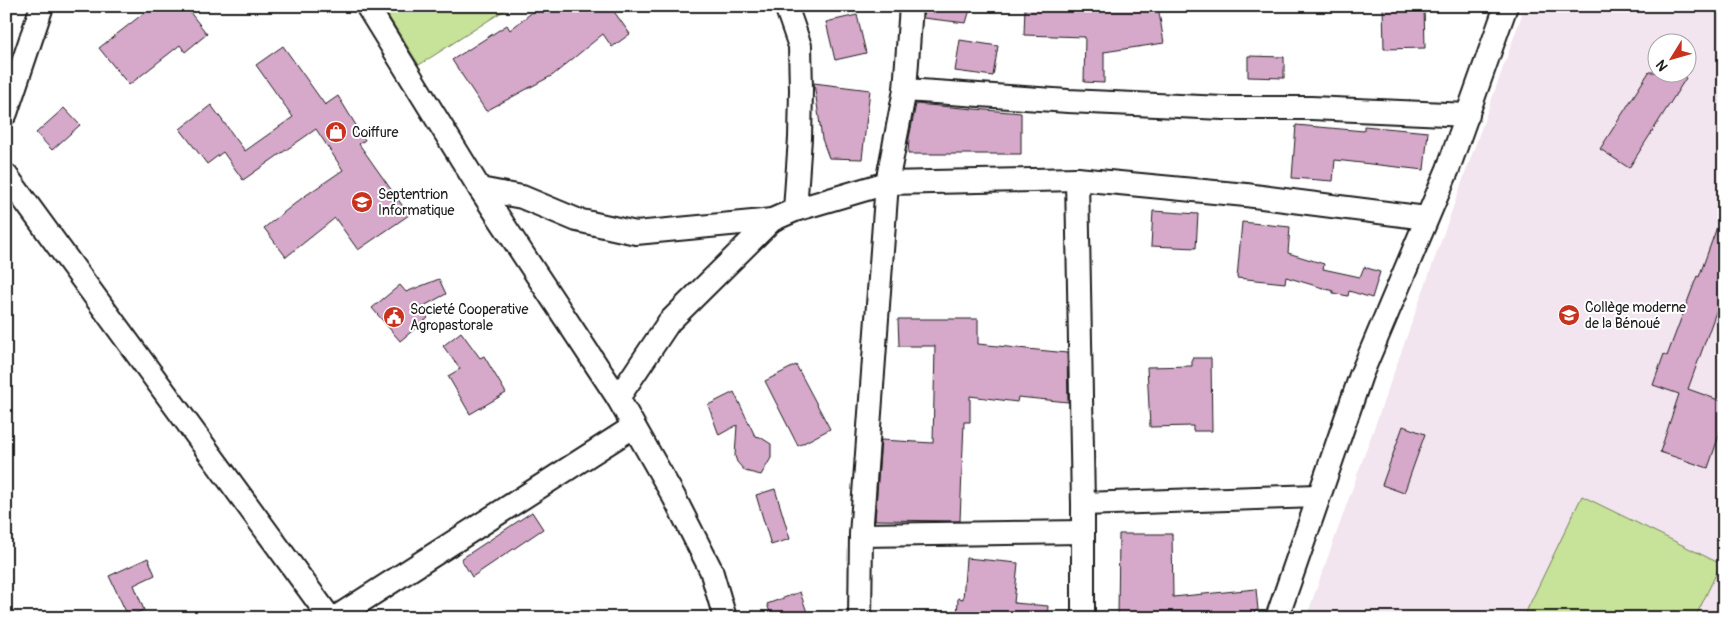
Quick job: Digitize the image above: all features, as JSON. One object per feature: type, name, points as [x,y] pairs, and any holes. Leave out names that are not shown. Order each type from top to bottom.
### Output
[{"type":"street","points":[[6,113],[42,6]]},
{"type":"street","points":[[367,6],[480,189],[618,398],[674,497],[711,570],[726,618]]},
{"type":"street","points":[[786,6],[800,46],[800,138],[795,210]]},
{"type":"street","points":[[860,618],[861,535],[887,183],[905,90],[911,6]]},
{"type":"street","points":[[1277,618],[1361,375],[1448,169],[1506,6]]},
{"type":"street","points":[[905,90],[1068,101],[1213,107],[1311,108],[1468,115]]},
{"type":"street","points":[[6,175],[330,618]]},
{"type":"street","points":[[480,189],[522,197],[577,220],[636,233],[772,220],[795,210],[887,183],[1077,179],[1246,195],[1426,218]]},
{"type":"street","points":[[1077,179],[1083,504],[1083,618]]},
{"type":"street","points":[[618,398],[669,322],[772,220]]},
{"type":"street","points":[[335,618],[633,427]]},
{"type":"street","points":[[1083,504],[1318,496]]},
{"type":"street","points":[[861,535],[1083,532]]},
{"type":"shaded area","name":"Collège moderne de la Bénoué","points":[[1525,6],[1710,6],[1724,10],[1724,592],[1714,618],[1306,618]]},
{"type":"green space","points":[[382,6],[511,6],[419,65]]},
{"type":"green space","points":[[1582,496],[1721,564],[1695,618],[1523,618]]},
{"type":"building","points":[[153,6],[185,6],[207,34],[185,52],[180,45],[129,85],[99,48]]},
{"type":"building","points":[[540,6],[610,6],[630,34],[612,47],[603,34],[553,75],[486,111],[452,60],[507,25],[510,30]]},
{"type":"building","points":[[924,6],[971,6],[966,23],[923,18]]},
{"type":"building","points":[[1025,6],[1081,6],[1081,12],[1115,6],[1158,6],[1164,43],[1104,52],[1104,83],[1084,82],[1085,37],[1024,35]]},
{"type":"building","points":[[1383,6],[1424,6],[1425,48],[1384,49]]},
{"type":"building","points":[[857,15],[866,53],[835,60],[826,22]]},
{"type":"building","points":[[960,40],[998,46],[993,76],[955,71]]},
{"type":"building","points":[[283,46],[325,105],[338,96],[365,140],[359,144],[409,215],[358,250],[335,218],[286,257],[264,228],[302,198],[343,170],[316,129],[243,180],[223,152],[207,164],[180,129],[211,105],[245,151],[293,117],[256,65]]},
{"type":"building","points":[[1248,56],[1284,57],[1284,78],[1248,77]]},
{"type":"building","points":[[1648,74],[1648,82],[1683,82],[1629,168],[1600,149]]},
{"type":"building","points":[[814,83],[870,90],[862,159],[829,158],[822,139]]},
{"type":"building","points":[[916,104],[1021,113],[1021,154],[908,154],[909,138]]},
{"type":"building","points":[[64,108],[80,125],[52,150],[36,133]]},
{"type":"building","points":[[1296,125],[1364,131],[1364,126],[1428,132],[1424,170],[1335,160],[1333,181],[1292,178]]},
{"type":"building","points":[[1153,211],[1198,214],[1196,248],[1151,246]]},
{"type":"building","points":[[1722,213],[1724,213],[1724,290],[1688,389],[1724,402],[1724,421],[1708,468],[1660,452],[1679,394],[1653,385],[1664,354],[1667,356],[1697,276],[1699,277]]},
{"type":"building","points":[[1242,222],[1290,227],[1288,253],[1324,264],[1323,269],[1360,277],[1364,267],[1380,272],[1372,298],[1349,291],[1348,296],[1333,293],[1333,291],[1286,277],[1285,283],[1237,278]]},
{"type":"building","points":[[439,279],[446,294],[420,308],[428,318],[400,341],[372,308],[400,285],[406,292]]},
{"type":"building","points":[[898,319],[978,319],[978,344],[1067,353],[1068,402],[1018,397],[1017,402],[970,396],[970,422],[964,422],[960,521],[875,520],[881,440],[933,443],[935,346],[899,346]]},
{"type":"building","points":[[461,332],[480,358],[484,356],[506,393],[470,414],[448,376],[460,369],[443,346]]},
{"type":"building","points":[[1192,358],[1211,358],[1212,431],[1193,431],[1193,426],[1150,427],[1147,367],[1192,366]]},
{"type":"building","points":[[796,365],[830,429],[798,446],[765,381]]},
{"type":"building","points":[[734,392],[755,436],[771,444],[771,458],[761,475],[745,471],[737,462],[735,456],[737,425],[719,435],[708,405]]},
{"type":"building","points":[[1403,426],[1425,434],[1404,493],[1382,485]]},
{"type":"building","points":[[775,489],[790,539],[771,545],[756,495]]},
{"type":"building","points":[[532,512],[543,529],[472,577],[461,559]]},
{"type":"building","points":[[1119,534],[1172,534],[1173,597],[1256,589],[1258,610],[1242,618],[1118,618]]},
{"type":"building","points":[[148,558],[155,575],[134,585],[144,610],[128,616],[109,576]]},
{"type":"building","points":[[966,558],[1018,563],[1014,603],[1048,606],[1047,618],[957,618],[958,598],[963,599]]},
{"type":"building","points":[[800,592],[809,618],[772,618],[767,604]]},
{"type":"place","name":"Coiffure","points":[[336,132]]},
{"type":"place","name":"Septentrion Informatique","points":[[362,202]]},
{"type":"place","name":"Collège moderne de la Bénoué","points":[[1569,315]]},
{"type":"place","name":"Societé Cooperative Agropastorale","points":[[394,317]]}]
